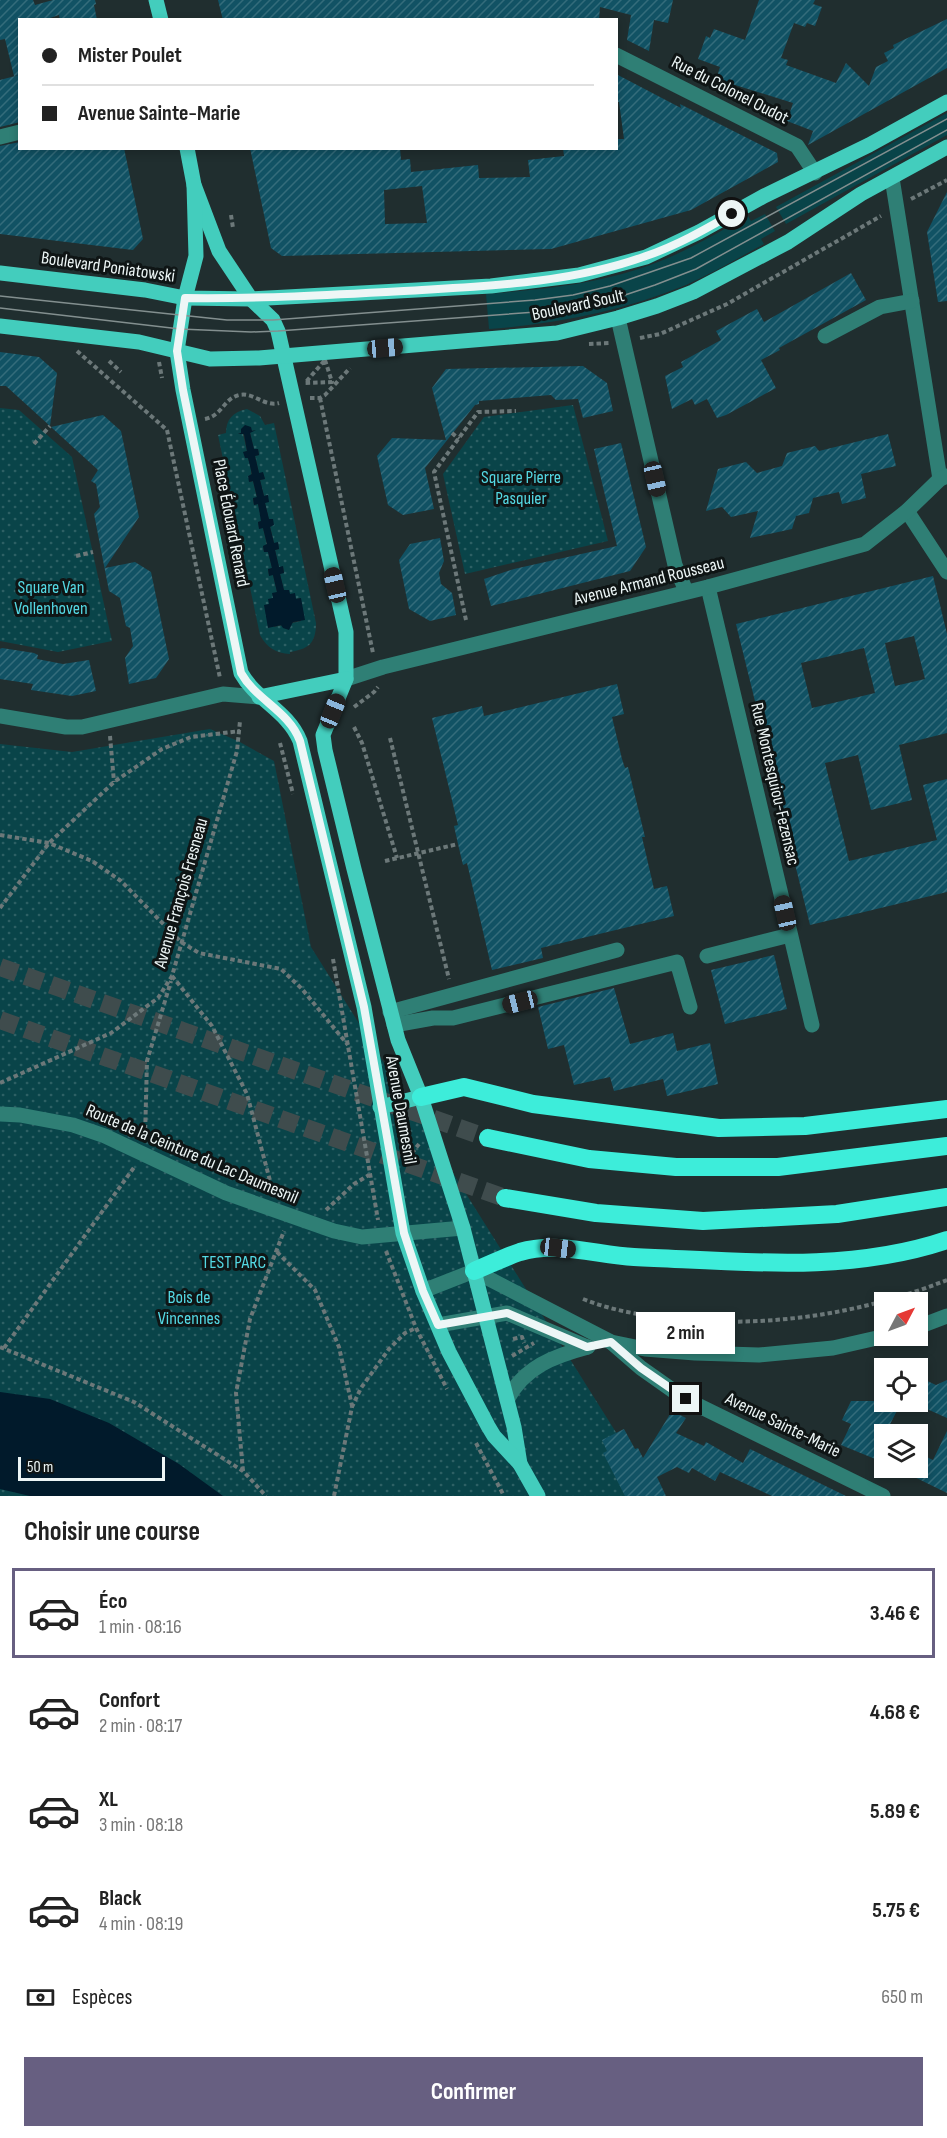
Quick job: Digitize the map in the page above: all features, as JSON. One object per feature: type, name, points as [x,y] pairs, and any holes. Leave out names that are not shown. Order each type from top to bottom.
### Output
[{"type":"highway","points":[[421,1097],[464,1087],[533,1104],[719,1128],[806,1126],[947,1109]]},
{"type":"highway","points":[[488,1138],[589,1159],[676,1167],[778,1167],[947,1146]]},
{"type":"highway","points":[[505,1198],[596,1214],[703,1221],[837,1214],[947,1197]]},
{"type":"highway","points":[[474,1271],[520,1252],[536,1249],[558,1248],[640,1257],[822,1262],[878,1258],[947,1240]]},
{"type":"main road","points":[[156,0],[160,18]]},
{"type":"main road","name":"Boulevard Soult","points":[[210,298],[251,299],[490,286],[579,275],[646,256],[699,232],[947,102]]},
{"type":"main road","name":"Boulevard Soult","points":[[177,351],[210,359],[259,358],[557,333],[618,318],[693,292],[788,242],[861,194],[947,147]]},
{"type":"main road","points":[[185,298],[196,256],[194,185],[187,150]]},
{"type":"main road","points":[[194,185],[219,251],[251,299],[273,320],[278,331],[346,632],[346,679],[260,697]]},
{"type":"main road","name":"Boulevard Poniatowski","points":[[0,273],[145,290],[185,298],[210,298]]},
{"type":"main road","name":"Place Édouard Renard","points":[[185,298],[177,351],[237,655],[244,679],[260,697],[288,721],[300,741]]},
{"type":"main road","points":[[0,326],[139,342],[177,351]]},
{"type":"main road","name":"Avenue Daumesnil","points":[[346,679],[323,735],[324,743],[392,1018],[421,1097],[463,1228],[507,1400],[520,1464]]},
{"type":"main road","name":"Avenue Daumesnil","points":[[300,741],[364,1007],[404,1233],[423,1291],[453,1360],[494,1436],[520,1464],[538,1496]]},
{"type":"main road","points":[[380,1107],[421,1097]]},
{"type":"street","name":"Rue du Colonel Oudot","points":[[618,57],[797,146],[815,173]]},
{"type":"street","points":[[0,137],[18,132]]},
{"type":"street","points":[[892,178],[944,477]]},
{"type":"street","points":[[825,336],[880,307],[912,301]]},
{"type":"street","points":[[618,318],[675,565],[686,591]]},
{"type":"street","name":"Avenue Armand Rousseau","points":[[346,679],[384,667],[708,587],[866,544],[944,477]]},
{"type":"street","points":[[907,511],[947,572]]},
{"type":"street","name":"Rue Montesquiou-Fezensac","points":[[708,587],[812,1025]]},
{"type":"street","points":[[0,716],[66,728],[82,727],[223,694],[260,697]]},
{"type":"street","points":[[707,956],[790,935]]},
{"type":"street","points":[[392,1018],[453,995],[617,950]]},
{"type":"street","points":[[392,1018],[453,1018],[677,962],[690,1007]]},
{"type":"street","name":"Route de la Ceinture du Lac Daumesnil","points":[[0,1114],[20,1114],[73,1125],[144,1154],[226,1193],[334,1232],[362,1236],[463,1228]]},
{"type":"street","points":[[423,1291],[474,1271],[611,1342],[666,1352],[759,1355],[833,1348],[874,1339]]},
{"type":"street","points":[[438,1325],[507,1313],[587,1347]]},
{"type":"street","points":[[928,1323],[947,1316]]},
{"type":"street","points":[[507,1400],[519,1382],[537,1365],[557,1355],[611,1342]]},
{"type":"street","name":"Avenue Sainte-Marie","points":[[611,1342],[641,1368],[686,1399],[883,1496]]},
{"type":"path","points":[[231,215],[233,228]]},
{"type":"path","points":[[73,348],[167,430],[220,678]]},
{"type":"path","points":[[325,360],[332,382],[305,383],[312,375],[325,360]]},
{"type":"path","points":[[109,361],[121,372]]},
{"type":"path","points":[[200,420],[218,414],[227,401],[240,395],[252,396],[270,405],[285,402]]},
{"type":"path","points":[[307,398],[320,398],[372,648]]},
{"type":"path","points":[[466,620],[434,472],[478,412],[516,411]]},
{"type":"path","points":[[34,444],[50,426]]},
{"type":"path","points":[[167,430],[174,428]]},
{"type":"path","points":[[452,433],[459,439]]},
{"type":"path","points":[[76,556],[93,552]]},
{"type":"path","points":[[349,714],[355,705],[374,692],[378,684]]},
{"type":"path","name":"Avenue François Fresneau","points":[[0,1083],[111,1033],[158,998],[172,976],[237,751],[240,721]]},
{"type":"path","points":[[354,727],[362,743],[397,858]]},
{"type":"path","points":[[0,908],[49,843],[114,782],[162,749],[191,737],[240,731]]},
{"type":"path","points":[[279,738],[294,800]]},
{"type":"path","points":[[390,738],[453,995]]},
{"type":"path","points":[[111,750],[114,782]]},
{"type":"path","points":[[0,835],[49,843],[92,861],[121,881],[181,942],[199,953],[281,969],[303,989],[348,1046]]},
{"type":"path","points":[[385,861],[458,844]]},
{"type":"path","points":[[331,952],[376,1211]]},
{"type":"path","points":[[172,976],[147,1061],[147,1117],[144,1154],[2,1347],[134,1402],[243,1472],[268,1496]]},
{"type":"path","points":[[172,976],[212,1026],[247,1094],[284,1214],[277,1252],[250,1319],[236,1393],[243,1472]]},
{"type":"path","points":[[406,1160],[418,1144]]},
{"type":"path","points":[[313,1224],[354,1184],[369,1175]]},
{"type":"path","points":[[277,1252],[315,1290],[339,1347],[352,1407]]},
{"type":"path","points":[[387,1254],[416,1328],[444,1384]]},
{"type":"path","points":[[583,1299],[619,1310],[656,1317],[751,1322],[810,1317],[873,1305],[947,1280]]},
{"type":"path","points":[[334,1496],[352,1407],[361,1388],[388,1349],[405,1333],[416,1328]]},
{"type":"green space","points":[[947,113],[947,135],[786,224],[776,207]]},
{"type":"green space","points":[[765,214],[775,231],[761,239],[764,244],[686,285],[638,302],[589,315],[540,324],[489,329],[486,294],[552,287],[616,276],[670,257],[748,216],[751,221]]},
{"type":"green space","name":"Square Pierre Pasquier","points":[[573,405],[608,541],[465,574],[443,474],[484,417]]},
{"type":"green space","name":"Square Van Vollenhoven","points":[[0,408],[19,410],[72,457],[112,641],[58,652],[0,641]]},
{"type":"green space","points":[[247,409],[260,416],[265,425],[274,423],[316,623],[316,630],[309,645],[290,652],[290,654],[272,649],[260,635],[218,435],[226,433],[229,420]],"holes":[[[255,430],[250,432],[254,450],[258,449],[259,455],[255,456],[259,473],[263,473],[265,479],[260,480],[264,496],[268,495],[265,503],[269,520],[272,519],[270,526],[274,543],[278,543],[279,549],[275,550],[279,567],[283,567],[284,572],[280,574],[284,591],[288,590],[290,595],[296,599],[300,598],[301,621],[274,627],[273,598],[277,592],[273,575],[269,575],[268,570],[272,568],[268,551],[264,552],[263,546],[267,545],[263,528],[259,528],[258,522],[262,521],[258,504],[254,505],[253,499],[257,498],[253,481],[250,482],[251,470],[244,452],[247,451],[243,434],[238,434]]]},
{"type":"green space","name":"Bois de Vincennes","points":[[210,729],[274,761],[311,947],[656,1496],[0,1496],[0,744],[72,752]]},
{"type":"shaded area","points":[[245,425],[251,427],[252,431],[256,430],[250,433],[254,449],[258,449],[259,455],[255,456],[259,473],[263,472],[265,479],[260,480],[264,496],[268,495],[269,502],[265,503],[269,519],[273,519],[274,525],[270,527],[274,543],[278,542],[279,549],[275,550],[279,567],[283,566],[284,573],[280,574],[284,590],[289,590],[290,594],[295,593],[296,599],[301,598],[305,620],[293,622],[289,630],[281,625],[268,628],[264,605],[269,604],[268,599],[273,598],[272,593],[277,592],[273,575],[269,576],[268,569],[272,568],[268,552],[264,552],[263,546],[267,544],[263,528],[259,529],[258,522],[261,521],[258,504],[254,505],[253,498],[257,497],[253,481],[249,482],[248,476],[252,474],[248,458],[245,458],[243,452],[247,451],[244,434],[238,434]]},
{"type":"shaded area","points":[[0,1392],[50,1399],[109,1423],[179,1464],[223,1496],[30,1496],[0,1489]]},
{"type":"building","points":[[0,0],[33,0],[35,5],[53,0],[95,0],[97,18],[60,18],[59,15],[50,18],[18,18],[18,75],[14,76],[5,39],[0,40]]},
{"type":"building","points":[[218,0],[673,0],[668,23],[654,20],[649,51],[627,40],[631,15],[600,7],[599,18],[222,18]]},
{"type":"building","points":[[759,0],[815,0],[813,4],[822,7],[815,26],[807,23],[805,27],[794,23],[781,58],[788,60],[786,65],[836,83],[846,63],[869,86],[876,67],[888,61],[884,53],[894,48],[893,45],[947,19],[947,68],[808,145],[813,131],[787,121],[793,103],[716,79],[720,67],[698,59],[706,36],[710,38],[714,29],[745,40]]},
{"type":"building","points":[[18,75],[18,122],[0,127],[0,80]]},
{"type":"building","points":[[618,75],[681,108],[680,104],[777,153],[778,162],[691,210],[551,249],[282,256],[271,248],[250,150],[400,150],[401,160],[410,159],[411,172],[478,165],[479,178],[530,177],[528,160],[564,156],[563,150],[618,150],[618,139],[624,139]],"holes":[[[422,186],[427,223],[385,224],[384,190]]]},
{"type":"building","points":[[18,142],[18,150],[124,150],[143,239],[133,250],[0,234],[0,146]]},
{"type":"building","points":[[947,192],[947,301],[938,302],[927,232]]},
{"type":"building","points":[[851,273],[866,300],[761,360],[776,388],[717,418],[707,399],[695,405],[692,399],[672,409],[665,376],[683,367],[681,362],[721,340],[716,331],[757,309],[764,322]]},
{"type":"building","points":[[0,352],[39,357],[57,373],[50,426],[6,386],[0,386]]},
{"type":"building","points":[[583,366],[607,383],[613,411],[583,418],[578,399],[556,400],[551,395],[479,401],[479,404],[475,405],[425,468],[434,509],[403,515],[388,505],[377,456],[392,438],[446,440],[432,388],[446,369]]},
{"type":"building","points":[[103,415],[121,431],[139,517],[105,568],[135,562],[151,572],[169,659],[156,678],[129,684],[125,658],[133,646],[130,628],[126,626],[120,598],[109,591],[94,514],[100,507],[96,484],[91,481],[98,470],[51,427]]},
{"type":"building","points":[[888,434],[896,466],[861,474],[866,498],[842,504],[839,492],[813,498],[809,513],[796,516],[792,529],[750,538],[758,511],[731,517],[722,507],[706,511],[718,469],[746,462],[757,473],[782,466],[787,453],[815,446],[819,451]]},
{"type":"building","points":[[621,443],[646,547],[630,571],[491,606],[484,579],[514,569],[617,546],[594,449]]},
{"type":"building","points":[[440,538],[444,561],[439,573],[441,584],[452,593],[456,615],[430,621],[409,609],[399,560],[410,544]]},
{"type":"building","points":[[933,576],[947,634],[947,733],[899,745],[912,800],[871,810],[858,755],[825,763],[849,861],[937,840],[923,785],[947,779],[947,892],[810,925],[736,624]],"holes":[[[914,636],[925,679],[895,686],[885,643]],[[864,648],[875,693],[812,708],[801,663]]]},
{"type":"building","points":[[0,649],[34,653],[38,655],[37,659],[63,664],[89,660],[96,691],[72,696],[31,690],[33,684],[0,679]]},
{"type":"building","points":[[617,684],[624,714],[612,717],[622,759],[625,768],[628,767],[645,837],[642,837],[654,889],[667,886],[674,916],[541,948],[543,958],[492,970],[467,863],[463,865],[458,844],[454,826],[458,825],[432,718],[482,706],[484,716]]},
{"type":"building","points":[[774,955],[787,1009],[725,1024],[711,970]]},
{"type":"building","points":[[614,988],[630,1044],[673,1033],[677,1051],[710,1043],[718,1084],[667,1096],[663,1079],[614,1091],[610,1077],[574,1085],[564,1045],[548,1049],[538,1007]]},
{"type":"building","points":[[947,1380],[947,1418],[928,1409],[928,1381],[936,1385]]},
{"type":"building","points":[[851,1401],[874,1401],[874,1412],[896,1412],[890,1424],[874,1424],[874,1458],[841,1445],[851,1424],[842,1420]]},
{"type":"building","points":[[672,1411],[686,1418],[676,1433],[704,1446],[706,1442],[743,1463],[750,1449],[846,1496],[772,1496],[720,1472],[715,1481],[692,1468],[689,1473],[677,1467],[657,1477],[666,1496],[625,1496],[603,1453],[607,1451],[602,1440],[624,1429],[643,1458]]},
{"type":"building","points":[[947,1431],[947,1493],[916,1478],[928,1478],[928,1458],[933,1460]]},
{"type":"tunnel","points":[[0,967],[488,1138]]},
{"type":"tunnel","points":[[0,1020],[505,1198]]},
{"type":"tram line","points":[[0,296],[227,320],[273,320],[535,300],[573,295],[610,286],[691,258],[947,119]]},
{"type":"tram line","points":[[0,308],[180,329],[251,332],[536,312],[613,299],[696,269],[947,130]]},
{"type":"route","points":[[686,1399],[641,1368],[611,1342],[587,1347],[507,1313],[438,1325],[423,1291],[404,1233],[364,1007],[300,741],[288,721],[247,685],[241,673],[177,351],[185,298],[251,299],[323,296],[490,286],[579,275],[646,256],[732,214]]},
{"type":"park label","name":"TEST PARC","points":[[234,1262]]}]
